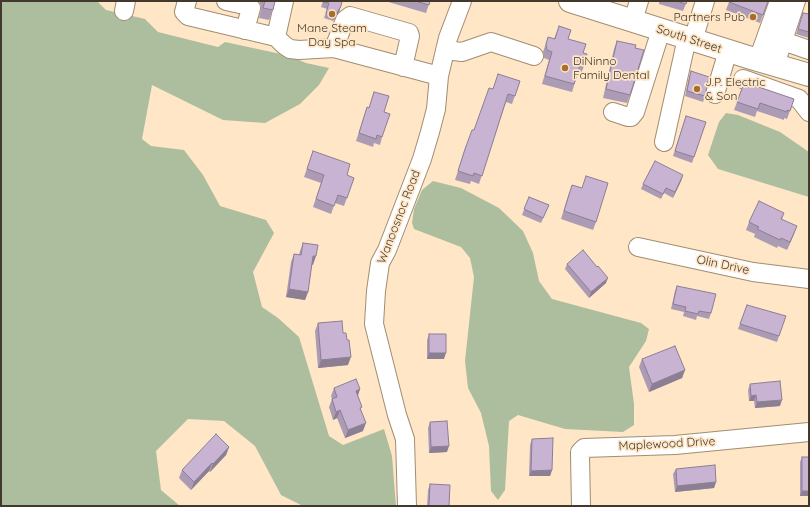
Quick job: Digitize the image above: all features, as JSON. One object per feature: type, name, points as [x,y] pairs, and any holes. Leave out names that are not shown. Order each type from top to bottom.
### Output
[{"type":"main road","name":"South Street","points":[[576,2],[636,11],[661,30],[767,63],[807,72]]},
{"type":"street","points":[[187,1],[184,12],[188,16],[276,36],[290,49],[334,48],[439,76]]},
{"type":"street","points":[[226,1],[247,5],[251,8],[245,30]]},
{"type":"street","points":[[276,36],[284,1]]},
{"type":"street","name":"Wanoosnoc Road","points":[[407,506],[405,439],[397,415],[374,324],[376,291],[380,263],[387,250],[419,166],[430,132],[436,109],[439,76],[445,50],[462,1]]},
{"type":"street","points":[[664,142],[690,39],[705,1]]},
{"type":"street","points":[[767,63],[779,1]]},
{"type":"street","points":[[767,63],[783,41],[796,1]]},
{"type":"street","points":[[334,48],[345,20],[350,16],[409,33],[410,36],[403,67]]},
{"type":"street","points":[[613,112],[631,117],[635,112],[661,30]]},
{"type":"street","points":[[783,41],[809,50]]},
{"type":"street","points":[[445,50],[462,52],[491,42],[534,56]]},
{"type":"street","points":[[715,94],[728,51]]},
{"type":"street","points":[[796,98],[807,72]]},
{"type":"street","points":[[743,79],[796,98],[802,102],[809,112]]},
{"type":"street","name":"Olin Drive","points":[[638,247],[753,272],[809,279]]},
{"type":"street","name":"Maplewood Drive","points":[[581,506],[580,452],[584,448],[675,445],[809,432]]},
{"type":"green space","points":[[1,1],[97,1],[106,10],[145,19],[158,32],[218,47],[225,42],[290,56],[306,63],[329,68],[319,85],[300,104],[265,123],[223,120],[152,85],[142,139],[151,146],[184,150],[203,175],[220,206],[266,220],[274,233],[253,272],[262,307],[278,318],[299,337],[329,436],[343,445],[384,429],[392,456],[396,506],[303,506],[281,495],[255,446],[224,421],[188,419],[156,451],[161,490],[180,506],[1,506]]},
{"type":"green space","points":[[726,113],[738,115],[780,132],[809,152],[809,197],[718,169],[708,155],[719,122]]},
{"type":"green space","points":[[433,181],[461,188],[499,208],[523,231],[533,253],[539,281],[552,299],[641,323],[649,329],[646,341],[629,367],[634,404],[634,425],[623,432],[565,429],[518,415],[509,421],[505,490],[498,500],[491,491],[489,446],[481,413],[468,388],[465,361],[474,277],[470,258],[461,247],[414,229],[412,223],[414,209],[422,190]]},
{"type":"building","points":[[265,1],[275,1],[273,10],[263,8]]},
{"type":"building","points":[[342,1],[341,6],[335,16],[326,13],[329,3],[323,2]]},
{"type":"building","points":[[415,1],[430,1],[429,5]]},
{"type":"building","points":[[676,1],[687,1],[686,4]]},
{"type":"building","points":[[729,1],[768,1],[763,15]]},
{"type":"building","points":[[803,13],[809,14],[809,32],[798,29]]},
{"type":"building","name":"DiNinno Family Dental","points":[[559,26],[571,30],[568,39],[586,44],[583,53],[587,54],[584,66],[580,65],[574,84],[545,76],[552,52],[547,50],[546,44],[548,37],[555,39]]},
{"type":"building","points":[[617,41],[636,45],[635,48],[644,50],[630,95],[606,89]]},
{"type":"building","points":[[691,71],[709,77],[705,96],[687,91]]},
{"type":"building","points":[[498,74],[520,81],[515,96],[508,94],[482,176],[474,173],[473,176],[458,171],[472,130],[474,130],[489,88],[493,89]]},
{"type":"building","points":[[744,83],[794,99],[790,111],[787,110],[787,112],[760,103],[758,109],[737,102]]},
{"type":"building","points":[[374,92],[389,96],[384,112],[390,114],[382,137],[377,135],[376,139],[359,133],[367,107],[369,108]]},
{"type":"building","points":[[686,116],[706,122],[694,157],[675,151]]},
{"type":"building","points":[[313,151],[350,164],[347,175],[354,178],[347,198],[338,195],[334,206],[316,199],[324,175],[307,169]]},
{"type":"building","points":[[655,161],[683,175],[675,192],[666,188],[663,194],[643,184]]},
{"type":"building","points":[[586,176],[608,183],[596,222],[564,211],[572,185],[582,188]]},
{"type":"building","points":[[529,197],[549,205],[543,218],[524,209]]},
{"type":"building","points":[[759,201],[784,213],[781,219],[797,226],[790,242],[781,238],[780,240],[757,229],[759,227],[749,222]]},
{"type":"building","points":[[303,243],[318,245],[316,256],[313,256],[308,292],[289,289],[294,254],[301,255]]},
{"type":"building","points":[[583,250],[608,278],[591,292],[567,264]]},
{"type":"building","points":[[677,286],[716,294],[711,313],[699,311],[698,314],[685,311],[686,307],[673,304]]},
{"type":"building","points":[[747,305],[786,316],[779,336],[740,324]]},
{"type":"building","points":[[342,321],[343,333],[346,333],[347,340],[349,340],[351,357],[321,360],[318,323]]},
{"type":"building","points":[[429,334],[446,334],[446,353],[429,353]]},
{"type":"building","points":[[675,346],[685,370],[652,384],[642,359]]},
{"type":"building","points":[[356,379],[360,389],[356,391],[362,407],[360,408],[366,423],[348,430],[340,410],[336,412],[332,399],[337,397],[334,388]]},
{"type":"building","points":[[780,381],[782,400],[757,402],[756,395],[751,396],[750,384]]},
{"type":"building","points":[[447,421],[449,446],[431,447],[430,422]]},
{"type":"building","points":[[216,434],[229,447],[194,482],[182,470]]},
{"type":"building","points":[[553,438],[552,470],[531,471],[532,439]]},
{"type":"building","points":[[802,457],[809,457],[809,491],[802,491]]},
{"type":"building","points":[[715,465],[716,482],[677,486],[676,469]]},
{"type":"building","points":[[430,484],[450,485],[449,506],[429,506]]},
{"type":"place","name":"Mane Steam Day Spa","points":[[332,14]]},
{"type":"place","name":"Partners Pub","points":[[753,17]]},
{"type":"place","name":"DiNinno Family Dental","points":[[565,68]]},
{"type":"place","name":"J.P. Electric & Son","points":[[697,89]]}]
